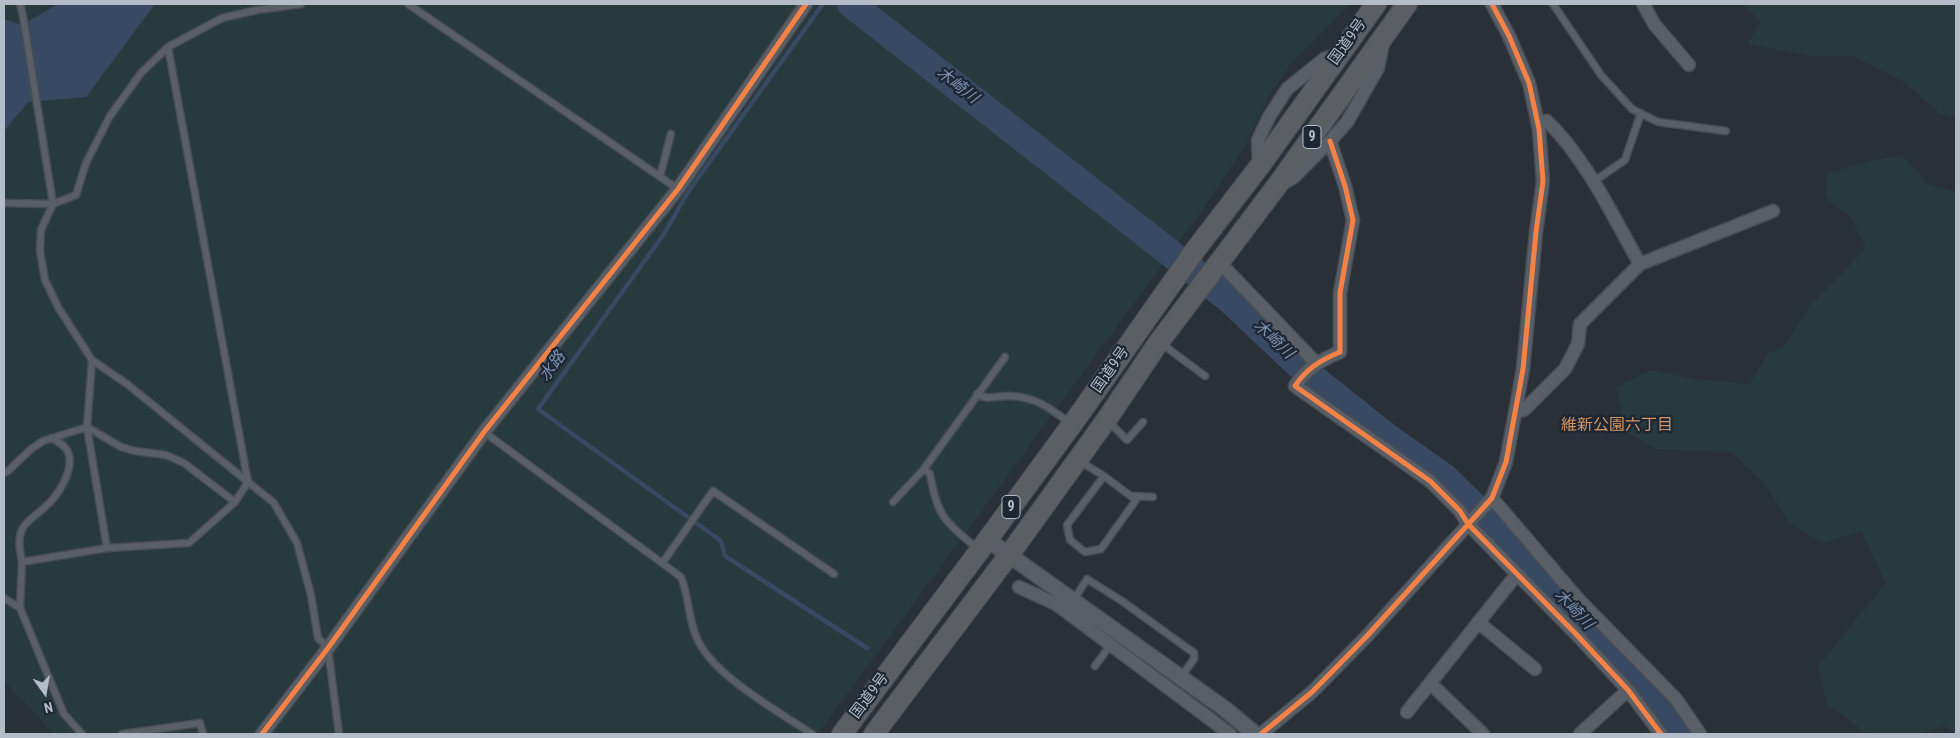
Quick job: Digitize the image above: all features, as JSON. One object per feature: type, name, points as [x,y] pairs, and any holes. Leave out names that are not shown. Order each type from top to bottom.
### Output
[{"type":"highway","name":"国道9号","points":[[842,734],[984,545],[1176,276],[1259,167],[1376,4]]},
{"type":"highway","name":"国道9号","points":[[874,734],[1008,555],[1107,419],[1159,342],[1276,187],[1407,4]]},
{"type":"street","points":[[262,734],[328,648],[484,432],[678,189],[806,4]]},
{"type":"street","points":[[1261,734],[1312,692],[1367,636],[1492,498],[1506,462],[1523,369],[1543,180],[1537,122],[1529,83],[1509,36],[1492,4]]},
{"type":"street","points":[[1643,4],[1655,24],[1689,65]]},
{"type":"street","points":[[1276,187],[1294,177],[1347,122],[1378,68],[1384,36]]},
{"type":"street","points":[[1537,122],[1547,121],[1561,135],[1593,182],[1640,264]]},
{"type":"street","points":[[1330,141],[1345,186],[1353,220],[1340,293],[1340,352],[1316,362],[1300,378],[1295,386],[1430,481],[1460,511],[1468,524],[1628,690],[1661,734]]},
{"type":"street","points":[[1515,412],[1524,410],[1565,369],[1578,344],[1580,324],[1640,264],[1773,211]]},
{"type":"street","points":[[1217,265],[1316,362]]},
{"type":"street","points":[[1492,498],[1579,600],[1676,699],[1700,734]]},
{"type":"street","points":[[984,545],[1008,555],[1073,601],[1115,640],[1230,734]]},
{"type":"street","points":[[1407,712],[1517,574]]},
{"type":"street","points":[[1019,587],[1056,604],[1180,677],[1225,709],[1254,734]]},
{"type":"street","points":[[1478,622],[1535,669]]},
{"type":"street","points":[[1430,683],[1484,734]]},
{"type":"street","points":[[1580,734],[1628,690]]},
{"type":"lane","points":[[20,4],[53,204],[41,230],[40,251],[45,280],[58,307],[92,360],[127,384],[274,503],[297,542],[311,595],[318,638],[328,648],[339,734]]},
{"type":"lane","points":[[4,203],[53,204],[76,195],[86,163],[110,116],[141,73],[168,47],[222,18],[257,10],[301,4]]},
{"type":"lane","points":[[408,4],[678,189]]},
{"type":"lane","points":[[1554,4],[1601,75],[1632,109],[1658,122],[1726,131]]},
{"type":"lane","points":[[22,562],[107,548],[189,543],[235,502],[248,482],[168,47]]},
{"type":"lane","points":[[1593,182],[1625,160],[1640,113]]},
{"type":"lane","points":[[660,176],[670,134]]},
{"type":"lane","points":[[1159,342],[1205,376]]},
{"type":"lane","points":[[893,502],[924,470],[1005,357]]},
{"type":"lane","points":[[92,360],[87,427],[107,548]]},
{"type":"lane","points":[[977,394],[982,398],[1010,396],[1034,399],[1047,405],[1072,424]]},
{"type":"lane","points":[[1107,419],[1127,440],[1143,422]]},
{"type":"lane","points":[[4,473],[31,449],[50,438],[87,427],[121,447],[166,455],[184,463],[235,502]]},
{"type":"lane","points":[[484,432],[681,577],[686,589],[696,636],[716,665],[740,685],[812,734]]},
{"type":"lane","points":[[50,438],[65,446],[70,461],[64,480],[56,494],[47,506],[23,527],[19,536],[22,562],[20,608],[64,714],[82,734]]},
{"type":"lane","points":[[1077,460],[1104,476],[1136,500],[1100,549],[1085,552],[1070,540],[1067,525],[1104,476]]},
{"type":"lane","points":[[924,470],[930,474],[934,498],[942,515],[952,528],[984,545]]},
{"type":"lane","points":[[663,562],[713,491],[834,574]]},
{"type":"lane","points":[[1130,496],[1152,497]]},
{"type":"lane","points":[[1073,601],[1087,579],[1178,640],[1194,653],[1194,659],[1180,677]]},
{"type":"lane","points":[[4,598],[20,608]]},
{"type":"lane","points":[[1095,666],[1115,640]]},
{"type":"lane","points":[[122,734],[200,723],[203,734]]},
{"type":"green space","points":[[4,4],[1350,4],[1290,65],[1269,97],[1245,146],[1204,208],[818,734],[54,734],[4,681]]},
{"type":"green space","points":[[1743,4],[1956,4],[1956,117],[1940,114],[1903,81],[1853,56],[1812,56],[1747,44],[1761,22]]},
{"type":"green space","points":[[1903,156],[1929,184],[1956,192],[1956,734],[1944,726],[1921,734],[1867,734],[1827,704],[1818,666],[1886,583],[1861,532],[1822,543],[1788,521],[1766,485],[1731,452],[1656,449],[1625,431],[1616,387],[1651,370],[1695,379],[1749,384],[1767,355],[1786,343],[1809,306],[1866,247],[1849,216],[1825,198],[1827,174],[1868,161]]},
{"type":"water","points":[[58,4],[155,4],[86,97],[28,102],[4,131],[4,19],[22,25]]},
{"type":"waterway","name":"水路","points":[[823,4],[688,192],[664,234],[538,409],[721,541],[725,556],[867,648]]},
{"type":"waterway","name":"木崎川","points":[[851,4],[1229,299],[1313,378],[1387,437],[1445,478],[1485,517],[1634,674],[1680,734]]},
{"type":"cycle path","points":[[262,734],[328,648],[484,432],[678,189],[806,4]]},
{"type":"cycle path","points":[[1261,734],[1312,692],[1367,636],[1492,498],[1506,462],[1523,369],[1536,232],[1543,181],[1539,129],[1529,83],[1509,36],[1492,4]]},
{"type":"cycle path","points":[[1330,141],[1345,186],[1353,220],[1340,293],[1340,352],[1315,365],[1304,374],[1295,386],[1430,481],[1460,511],[1468,524],[1628,690],[1661,734]]},
{"type":"district","name":"維新公園六丁目","points":[[1617,426]]}]
